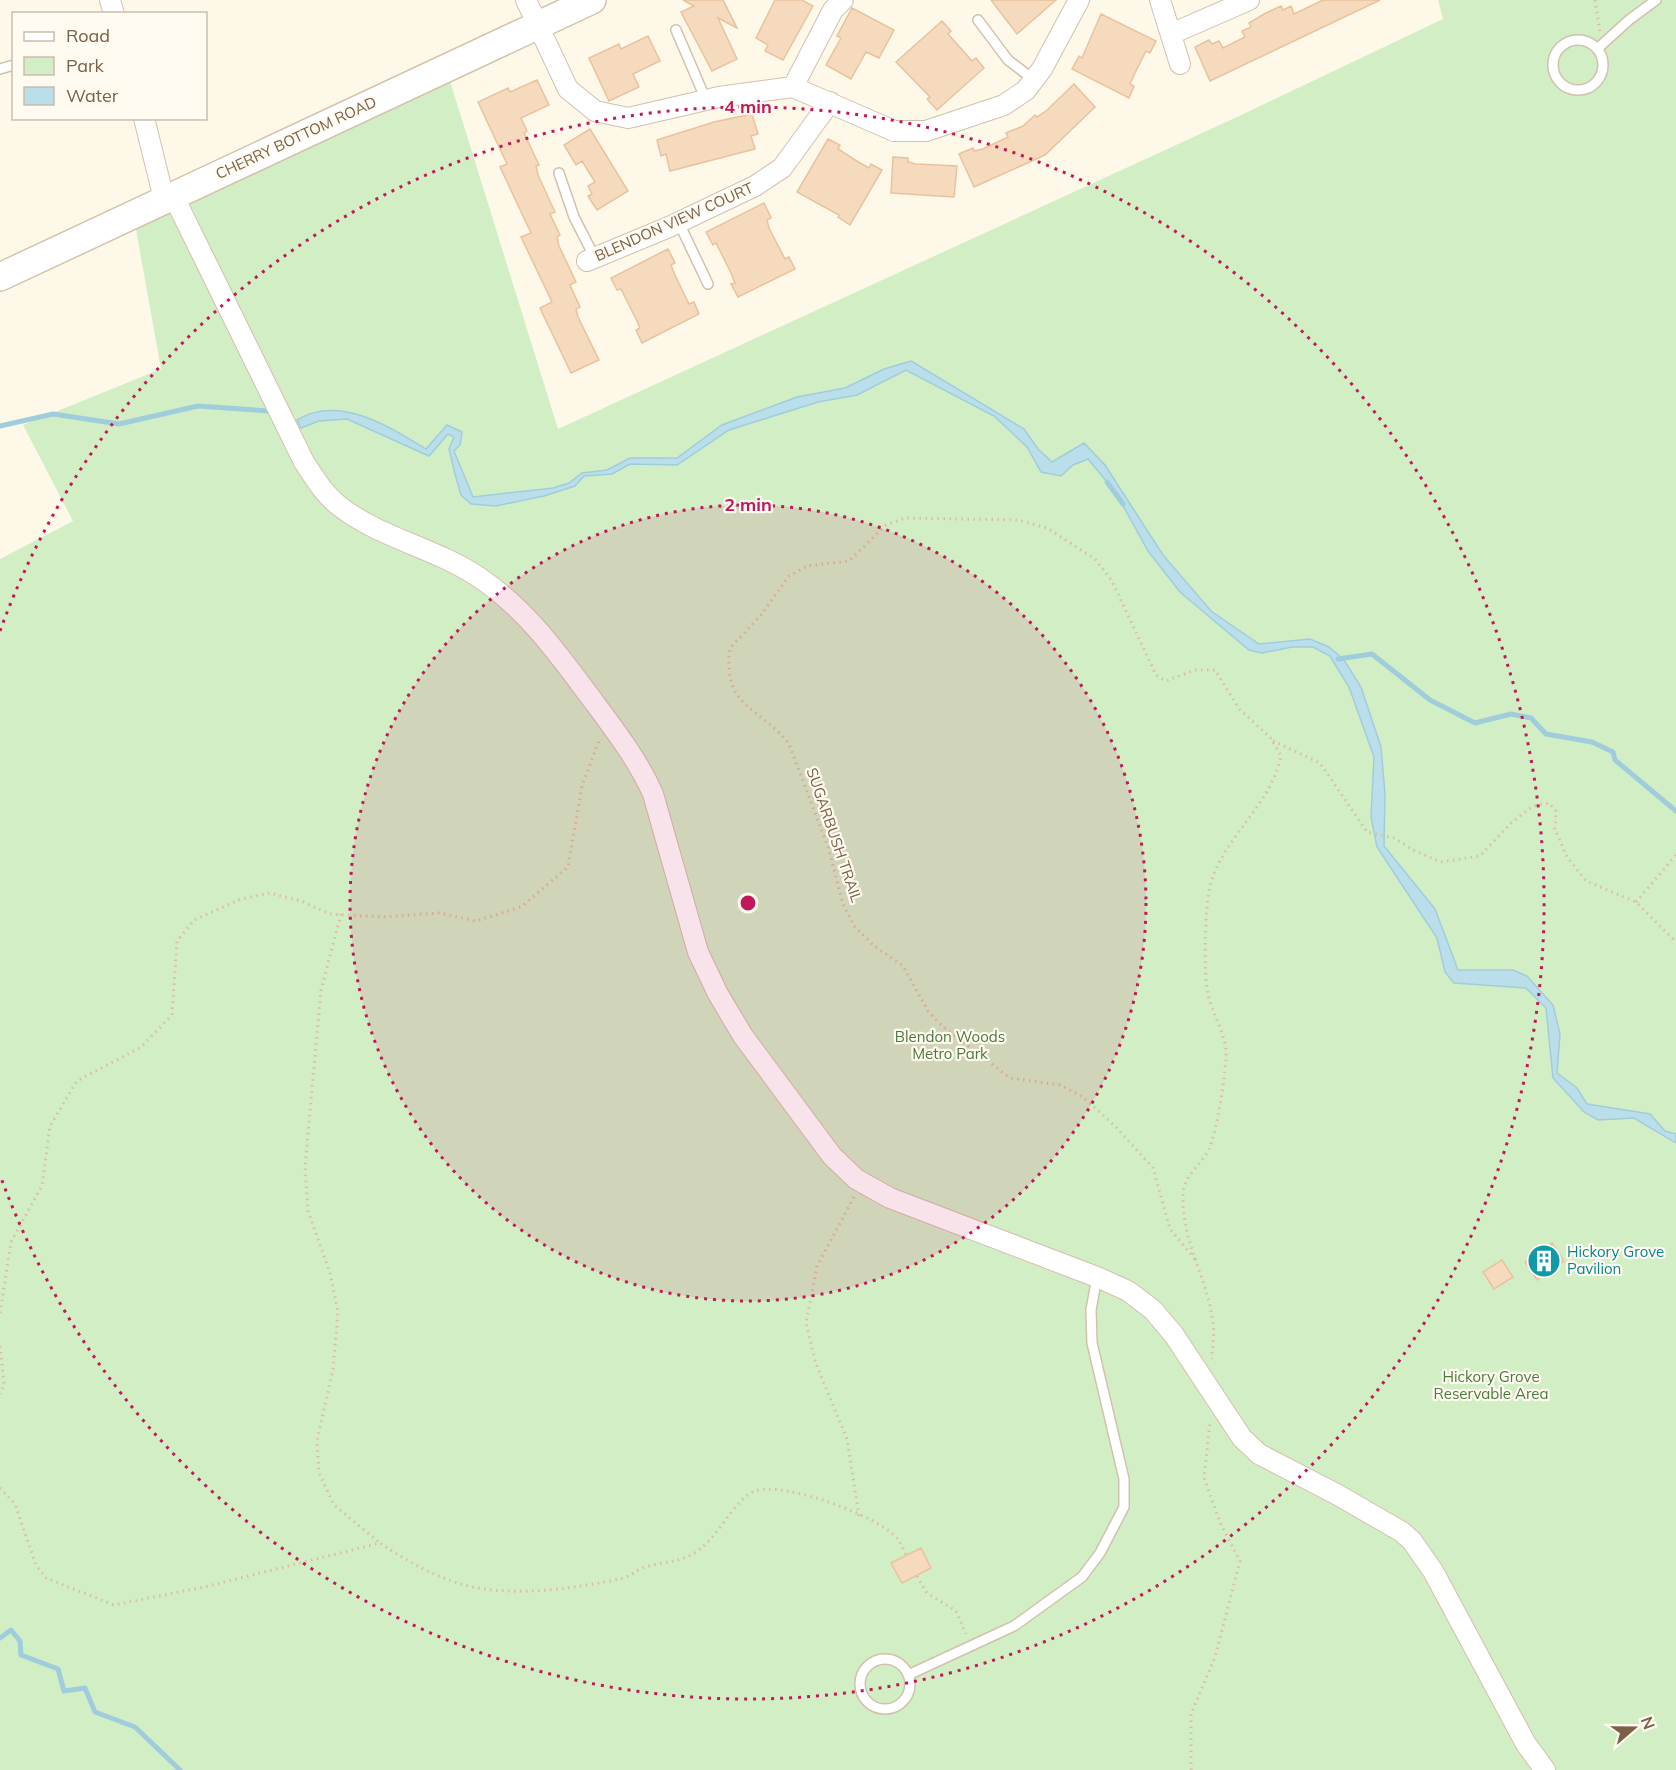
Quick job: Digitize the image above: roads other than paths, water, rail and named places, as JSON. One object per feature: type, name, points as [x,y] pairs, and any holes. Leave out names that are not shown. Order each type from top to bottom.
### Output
[{"type":"main road","name":"CHERRY BOTTOM ROAD","points":[[0,277],[592,0]]},
{"type":"street","points":[[526,0],[568,89],[595,111],[628,118],[706,100],[793,87],[894,131],[926,131],[1004,105],[1026,90],[1080,0]]},
{"type":"street","points":[[793,87],[833,10],[843,0]]},
{"type":"street","points":[[1160,0],[1180,64]]},
{"type":"street","points":[[1171,34],[1250,0]]},
{"type":"street","name":"BLENDON VIEW COURT","points":[[591,259],[679,223],[755,186],[782,168],[830,102]]},
{"type":"street","points":[[145,120],[169,197],[304,462],[319,485],[338,505],[369,524],[478,577],[513,603],[540,630],[607,720],[645,776],[698,952],[718,994],[743,1036],[832,1155],[861,1182],[890,1198],[1098,1276],[1128,1291],[1153,1310],[1174,1335],[1242,1438],[1259,1454],[1338,1495],[1412,1541],[1433,1571],[1526,1744],[1545,1770]]},
{"type":"lane","points":[[1600,46],[1656,0]]},
{"type":"lane","points":[[978,20],[1008,60],[1034,80]]},
{"type":"lane","points":[[676,30],[706,100]]},
{"type":"lane","points":[[1573,40],[1582,40],[1600,46],[1603,65],[1598,81],[1583,90],[1566,87],[1559,82],[1553,66],[1558,49],[1573,40]]},
{"type":"lane","points":[[559,173],[591,259]]},
{"type":"lane","points":[[679,223],[708,284]]},
{"type":"lane","points":[[908,1675],[1014,1626],[1082,1577],[1100,1553],[1124,1507],[1124,1479],[1092,1343],[1091,1310],[1098,1276]]},
{"type":"lane","points":[[880,1659],[897,1662],[908,1675],[909,1692],[904,1700],[890,1708],[873,1706],[861,1693],[861,1675],[865,1668],[880,1659]]},
{"type":"water","points":[[911,361],[1024,429],[1038,449],[1052,462],[1084,443],[1105,465],[1163,555],[1211,611],[1259,644],[1310,639],[1329,647],[1344,660],[1361,687],[1381,747],[1385,794],[1384,846],[1435,909],[1458,970],[1513,970],[1527,976],[1553,1005],[1560,1034],[1557,1073],[1577,1088],[1587,1104],[1650,1114],[1665,1131],[1676,1134],[1676,1143],[1634,1118],[1598,1120],[1584,1112],[1553,1078],[1546,1008],[1526,988],[1454,983],[1445,972],[1437,938],[1377,847],[1371,817],[1374,757],[1349,687],[1330,656],[1313,647],[1292,647],[1262,653],[1249,650],[1180,592],[1148,551],[1116,493],[1088,459],[1073,465],[1061,476],[1041,472],[1027,447],[994,416],[906,370],[857,395],[818,402],[729,430],[677,465],[630,464],[612,474],[584,476],[575,486],[544,496],[496,506],[471,504],[461,495],[449,449],[454,437],[448,434],[429,456],[347,419],[319,421],[301,428],[297,420],[313,413],[330,410],[347,412],[380,423],[426,449],[447,425],[462,432],[460,445],[454,451],[473,497],[553,488],[569,483],[582,473],[607,470],[630,458],[677,458],[722,425],[797,397],[845,388],[884,369]]},
{"type":"waterway","points":[[0,426],[53,414],[119,424],[198,406],[269,411]]},
{"type":"waterway","points":[[1107,482],[1123,504]]},
{"type":"waterway","points":[[1338,659],[1372,654],[1430,700],[1475,723],[1511,714],[1531,718],[1546,734],[1592,742],[1613,752],[1615,760],[1676,811]]},
{"type":"waterway","points":[[0,1638],[11,1630],[20,1641],[21,1655],[58,1669],[64,1691],[85,1688],[95,1712],[135,1727],[180,1770]]},
{"type":"place","name":"Hickory Grove Pavilion","points":[[1544,1261]]},
{"type":"park label","name":"Blendon Woods Metro Park","points":[[950,1046]]},
{"type":"park label","name":"Hickory Grove Reservable Area","points":[[1491,1386]]}]
